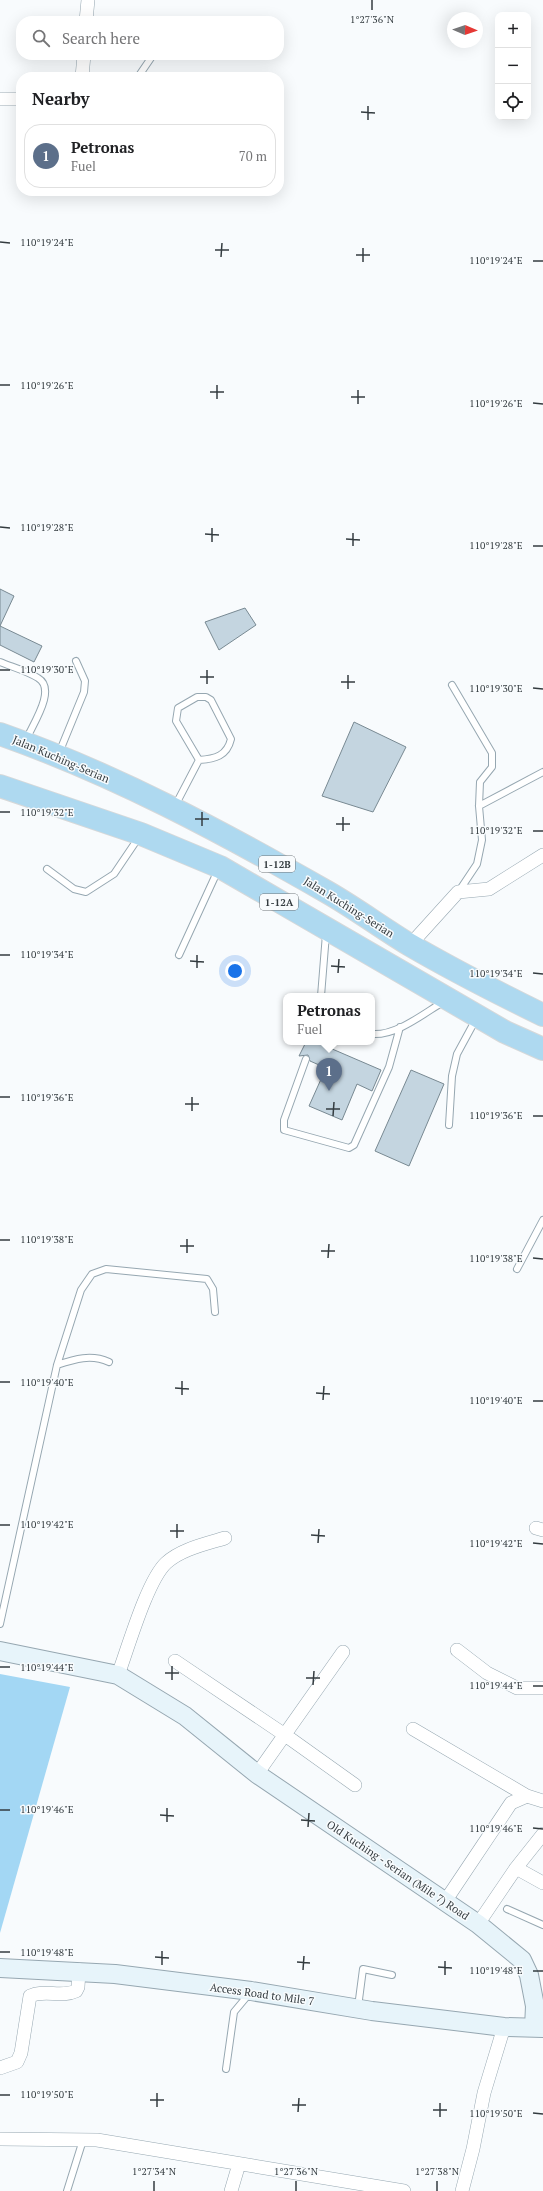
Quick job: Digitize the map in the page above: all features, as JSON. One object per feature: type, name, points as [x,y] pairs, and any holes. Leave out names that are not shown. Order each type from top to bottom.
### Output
[{"type":"highway","name":"Jalan Kuching-Serian","points":[[0,734],[58,756],[174,809],[328,893],[410,944],[493,991],[543,1015]]},
{"type":"highway","name":"1-12A","points":[[0,786],[141,834],[220,867],[326,930],[477,1016],[543,1049]]},
{"type":"street","points":[[86,16],[88,0]]},
{"type":"street","points":[[82,72],[84,60]]},
{"type":"street","points":[[0,98],[16,99]]},
{"type":"street","points":[[410,944],[458,892],[489,889],[543,855]]},
{"type":"street","points":[[118,1675],[150,1587],[166,1563],[188,1550],[225,1538]]},
{"type":"street","name":"Old Kuching - Serian (Mile 7) Road","points":[[0,1648],[118,1675],[185,1716],[257,1774],[444,1903],[478,1924],[522,1960],[527,1968],[530,1980],[522,2000],[533,2028]]},
{"type":"street","points":[[457,1650],[487,1673],[517,1688],[543,1688]]},
{"type":"street","points":[[257,1774],[343,1652]]},
{"type":"street","points":[[175,1661],[285,1734],[355,1785]]},
{"type":"street","points":[[413,1729],[527,1796],[543,1801]]},
{"type":"street","points":[[444,1903],[511,1803],[527,1796]]},
{"type":"street","points":[[478,1924],[516,1868],[543,1834]]},
{"type":"street","points":[[516,1868],[543,1883]]},
{"type":"street","name":"Access Road to Mile 7","points":[[0,1968],[80,1970],[251,1991],[357,2008],[504,2027],[533,2028]]},
{"type":"street","points":[[0,2068],[17,2062],[21,2053],[30,1996],[38,1992],[65,1994],[76,1991],[78,1987],[80,1970]]},
{"type":"street","points":[[462,2191],[473,2149],[484,2093],[504,2027]]},
{"type":"street","points":[[0,2139],[97,2140],[404,2191]]},
{"type":"street","points":[[232,2191],[239,2164]]},
{"type":"lane","points":[[141,72],[150,60]]},
{"type":"lane","points":[[58,756],[84,692],[85,681],[76,661]]},
{"type":"lane","points":[[0,662],[38,678],[45,684],[47,694],[25,743]]},
{"type":"lane","points":[[452,685],[492,753],[492,767],[480,782],[479,806],[482,840],[477,864],[458,892]]},
{"type":"lane","points":[[197,697],[206,697],[215,705],[231,739],[230,746],[224,754],[212,759],[200,760],[183,735],[176,721],[176,714],[178,708],[197,697]]},
{"type":"lane","points":[[174,809],[200,760]]},
{"type":"lane","points":[[479,806],[543,772]]},
{"type":"lane","points":[[47,868],[74,889],[86,892],[114,874],[141,834]]},
{"type":"lane","points":[[179,955],[220,867]]},
{"type":"lane","points":[[321,993],[326,930]]},
{"type":"lane","points":[[375,1034],[382,1035],[400,1027],[448,999]]},
{"type":"lane","points":[[449,1126],[454,1069],[457,1054],[477,1016]]},
{"type":"lane","points":[[306,1059],[284,1120],[284,1130],[349,1148],[354,1145],[389,1067],[400,1027]]},
{"type":"lane","points":[[517,1269],[543,1220]]},
{"type":"lane","points":[[0,1624],[57,1365],[81,1290],[92,1274],[106,1269],[207,1279],[213,1289],[215,1312]]},
{"type":"lane","points":[[57,1365],[78,1358],[94,1357],[109,1362]]},
{"type":"lane","points":[[507,1909],[543,1925]]},
{"type":"lane","points":[[357,2008],[363,1969],[392,1975]]},
{"type":"lane","points":[[226,2069],[234,2012],[251,1991]]},
{"type":"lane","points":[[67,2191],[84,2140]]},
{"type":"shaded area","points":[[0,1674],[70,1687],[0,1933]]},
{"type":"building","points":[[0,589],[14,596],[0,626]]},
{"type":"building","points":[[245,608],[256,625],[219,650],[205,622]]},
{"type":"building","points":[[0,626],[42,646],[34,662],[0,645]]},
{"type":"building","points":[[354,722],[406,747],[373,812],[322,796]]},
{"type":"building","points":[[304,1045],[323,1045],[381,1070],[372,1091],[357,1084],[342,1120],[309,1106],[326,1068],[310,1061],[308,1055],[299,1056]]},
{"type":"building","points":[[411,1070],[444,1084],[409,1166],[375,1151]]},
{"type":"place","name":"Petronas","points":[[329,1091]]}]
